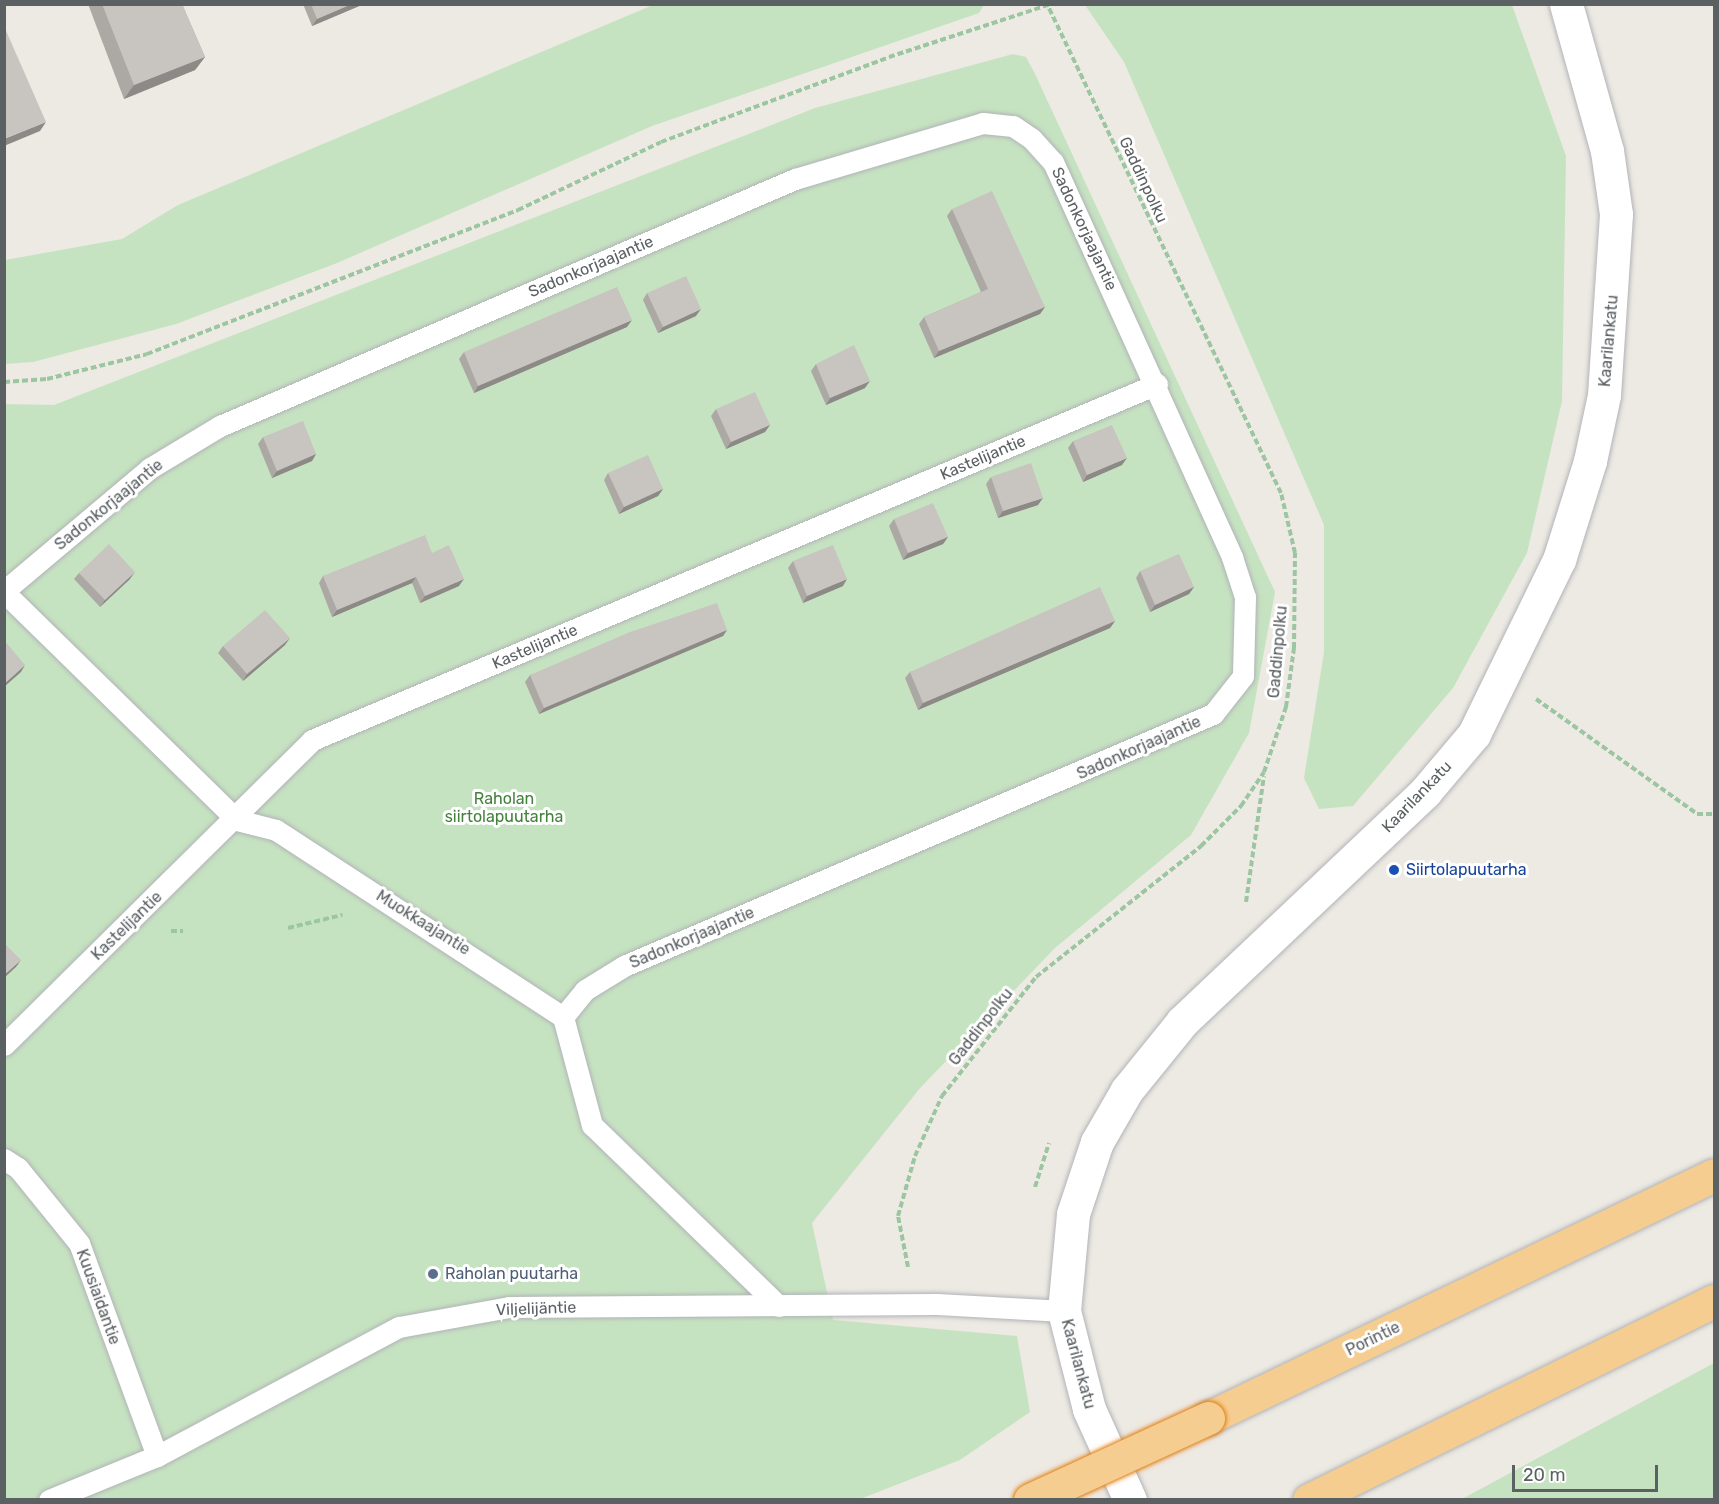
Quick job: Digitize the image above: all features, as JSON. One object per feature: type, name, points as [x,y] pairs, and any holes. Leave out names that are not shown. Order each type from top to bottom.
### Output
[{"type":"highway","name":"Porintie","points":[[1030,1500],[1208,1418],[1714,1175]]},
{"type":"highway","points":[[1309,1500],[1714,1301]]},
{"type":"street","name":"Kaarilankatu","points":[[1130,1500],[1089,1410],[1064,1311],[1073,1215],[1097,1142],[1127,1090],[1182,1022],[1425,792],[1474,734],[1505,677],[1559,560],[1590,461],[1608,360],[1616,214],[1604,141],[1566,4]]},
{"type":"lane","name":"Sadonkorjaajantie","points":[[4,592],[150,468],[220,426],[795,179],[983,123],[1013,126],[1053,162],[1156,384],[1245,597],[1243,676],[1213,714],[624,966],[585,990],[563,1017]]},
{"type":"lane","name":"Kastelijantie","points":[[4,1045],[237,820],[312,740],[1156,384]]},
{"type":"lane","name":"Muokkaajantie","points":[[4,592],[237,820],[276,830],[375,892],[563,1017]]},
{"type":"lane","points":[[563,1017],[592,1125],[779,1306]]},
{"type":"lane","name":"Kuusiaidantie","points":[[4,1159],[18,1168],[79,1243],[158,1456]]},
{"type":"lane","name":"Viljelijäntie","points":[[49,1500],[158,1456],[399,1327],[509,1307],[937,1304],[1064,1311]]},
{"type":"path","points":[[4,382],[47,379],[147,354],[518,210],[661,142],[889,57],[1049,5]]},
{"type":"path","name":"Gaddinpolku","points":[[937,1304],[912,1283],[898,1216],[915,1156],[942,1096],[1036,977],[1201,846],[1241,806],[1264,772],[1286,707],[1294,648],[1295,554],[1281,493],[1049,5]]},
{"type":"path","points":[[1505,677],[1697,814],[1714,814]]},
{"type":"path","points":[[1264,772],[1245,909],[1271,937]]},
{"type":"path","points":[[288,928],[334,920],[375,892]]},
{"type":"green space","points":[[653,5],[984,5],[979,13],[652,126],[337,263],[176,324],[33,362],[5,364],[5,260],[122,239],[178,205]]},
{"type":"green space","points":[[1085,5],[1512,5],[1566,156],[1562,401],[1527,553],[1453,688],[1353,806],[1319,809],[1304,778],[1324,652],[1324,525],[1124,62]]},
{"type":"green space","name":"Raholan siirtolapuutarha","points":[[1013,54],[1026,57],[1035,74],[1275,592],[1249,733],[1191,835],[1055,948],[921,1087],[812,1223],[833,1320],[1017,1336],[1030,1412],[960,1460],[860,1499],[5,1500],[5,404],[54,405],[815,108]]},
{"type":"green space","points":[[1714,1363],[1714,1499],[1462,1499]]},
{"type":"building","points":[[102,4],[182,4],[205,57],[134,85]]},
{"type":"building","points":[[311,4],[352,4],[317,19]]},
{"type":"building","points":[[4,26],[46,122],[4,139]]},
{"type":"building","points":[[992,191],[1045,307],[939,351],[924,317],[988,289],[952,209]]},
{"type":"building","points":[[686,276],[701,309],[663,327],[647,293]]},
{"type":"building","points":[[617,287],[632,320],[478,386],[464,352]]},
{"type":"building","points":[[854,345],[870,381],[830,398],[816,364]]},
{"type":"building","points":[[755,392],[770,425],[731,442],[716,409]]},
{"type":"building","points":[[303,421],[316,454],[277,471],[263,437]]},
{"type":"building","points":[[1112,425],[1127,458],[1087,475],[1073,441]]},
{"type":"building","points":[[648,455],[663,489],[624,507],[608,473]]},
{"type":"building","points":[[1031,463],[1043,498],[1003,511],[991,477]]},
{"type":"building","points":[[933,503],[948,537],[908,553],[894,519]]},
{"type":"building","points":[[425,535],[432,553],[449,545],[464,579],[425,596],[416,577],[337,610],[323,576]]},
{"type":"building","points":[[109,544],[135,572],[105,600],[79,573]]},
{"type":"building","points":[[833,545],[847,579],[807,596],[793,561]]},
{"type":"building","points":[[1179,554],[1194,587],[1155,605],[1140,571]]},
{"type":"building","points":[[1100,587],[1115,621],[923,703],[910,672]]},
{"type":"building","points":[[717,603],[727,630],[544,708],[530,675],[630,632]]},
{"type":"building","points":[[265,610],[290,638],[247,674],[223,646]]},
{"type":"building","points":[[4,640],[25,665],[4,684]]},
{"type":"building","points":[[4,943],[21,960],[4,975]]},
{"type":"place","name":"Siirtolapuutarha","points":[[1394,870]]},
{"type":"place","name":"Raholan puutarha","points":[[433,1274]]}]
